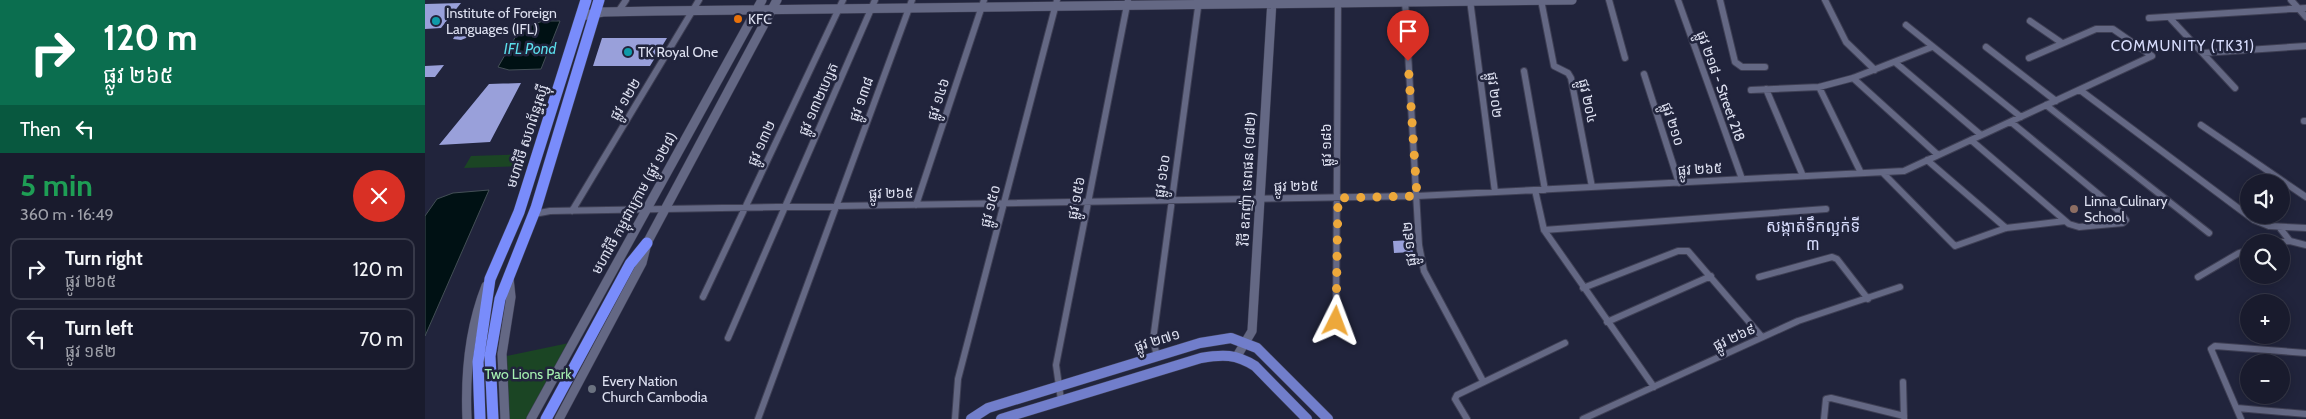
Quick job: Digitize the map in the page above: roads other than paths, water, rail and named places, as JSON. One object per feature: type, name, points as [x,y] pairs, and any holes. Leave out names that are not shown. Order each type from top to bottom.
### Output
[{"type":"highway","name":"មហាវិថី សហព័ន្ធរុស្ស៊ី","points":[[484,359],[490,279],[519,212],[586,0]]},
{"type":"highway","name":"មហាវិថី សហព័ន្ធរុស្ស៊ី","points":[[484,359],[500,299],[534,214],[599,0]]},
{"type":"highway","points":[[547,419],[631,264],[647,243]]},
{"type":"highway","points":[[480,419],[484,359]]},
{"type":"highway","points":[[484,359],[493,419]]},
{"type":"main road","points":[[772,10],[777,0]]},
{"type":"main road","name":"ផ្លូវ ២៧១","points":[[971,419],[988,408],[1157,356],[1231,338],[1245,342],[1273,362],[1328,419]]},
{"type":"main road","points":[[1001,419],[1201,358],[1222,354],[1237,356],[1251,363],[1307,419]]},
{"type":"street","points":[[618,12],[626,0]]},
{"type":"street","name":"ផ្លូវ ១២២","points":[[572,211],[699,0]]},
{"type":"street","name":"មហាវិថី កម្ពុជាក្រោម (ផ្លូវ ១២៨)","points":[[531,419],[762,0]]},
{"type":"street","name":"ផ្លូវ ១៣២","points":[[703,297],[843,0]]},
{"type":"street","name":"ផ្លូវ ១៣២ហ្សេត","points":[[728,338],[783,207],[875,0]]},
{"type":"street","name":"ផ្លូវ ១៣៨","points":[[758,419],[834,207],[912,0]]},
{"type":"street","name":"ផ្លូវ ២០៤","points":[[1541,0],[1554,66],[1568,73],[1571,78],[1592,187]]},
{"type":"street","points":[[581,16],[618,12],[908,8],[983,4],[1572,0]]},
{"type":"street","points":[[1609,0],[1625,58]]},
{"type":"street","name":"ផ្លូវ ២១៨ - Street 218","points":[[1677,0],[1742,179]]},
{"type":"street","points":[[1720,0],[1735,62],[1742,67],[1765,67]]},
{"type":"street","points":[[1825,0],[1846,42],[1875,70]]},
{"type":"street","points":[[2291,0],[2306,17]]},
{"type":"street","name":"ផ្លូវ ១៩២","points":[[1405,1],[1419,245],[1424,271],[1483,380]]},
{"type":"street","name":"ផ្លូវ ២០២","points":[[1470,1],[1495,192]]},
{"type":"street","name":"វិថី ឧកញ៉ា ទេពផន (១៨២)","points":[[1237,356],[1252,331],[1272,2]]},
{"type":"street","name":"ផ្លូវ ១៨៦","points":[[1336,321],[1338,2]]},
{"type":"street","name":"ផ្លូវ ១៥០","points":[[955,419],[958,379],[1056,3]]},
{"type":"street","name":"ផ្លូវ ១៥៦","points":[[1061,400],[1056,365],[1127,3]]},
{"type":"street","name":"ផ្លូវ ១៦០","points":[[1157,356],[1153,340],[1198,3]]},
{"type":"street","name":"ផ្លូវ ១៤៦","points":[[916,205],[983,4]]},
{"type":"street","points":[[2149,18],[2306,8]]},
{"type":"street","points":[[559,419],[642,263],[647,243],[772,10]]},
{"type":"street","points":[[2169,17],[2235,88]]},
{"type":"street","points":[[2031,21],[2062,43]]},
{"type":"street","points":[[1906,24],[1932,47],[2021,117]]},
{"type":"street","name":"ផ្លូវ ២៦៥","points":[[534,214],[572,211],[665,209],[1417,196],[1904,171],[2152,56],[2113,29],[2107,28],[2096,30],[2062,43]]},
{"type":"street","points":[[2029,58],[2062,43]]},
{"type":"street","points":[[2203,53],[2306,46]]},
{"type":"street","points":[[1751,90],[1819,87],[1853,78],[1896,63],[1932,47]]},
{"type":"street","points":[[1985,47],[2056,100]]},
{"type":"street","points":[[1896,63],[1981,135]]},
{"type":"street","points":[[1524,71],[1545,190]]},
{"type":"street","name":"ផ្លូវ ២១០","points":[[1644,74],[1679,183]]},
{"type":"street","points":[[1853,78],[1938,155]]},
{"type":"street","points":[[1819,87],[1861,173]]},
{"type":"street","points":[[1766,89],[1803,176]]},
{"type":"street","points":[[2081,90],[2261,224],[2306,228]]},
{"type":"street","points":[[2046,105],[2209,232]]},
{"type":"street","points":[[1971,140],[2065,222],[2079,227],[2123,223],[2126,220],[2119,211],[2011,122]]},
{"type":"street","points":[[2201,125],[2306,198]]},
{"type":"street","points":[[1927,160],[2006,228]]},
{"type":"street","points":[[1883,173],[1955,246],[2006,228],[2065,222]]},
{"type":"street","points":[[1535,190],[1544,230],[1654,388]]},
{"type":"street","points":[[1544,230],[1827,209]]},
{"type":"street","points":[[2279,227],[2284,234]]},
{"type":"street","points":[[2290,241],[2305,245]]},
{"type":"street","points":[[1583,288],[1678,251],[1685,250],[1694,256],[1762,337]]},
{"type":"street","points":[[2198,277],[2240,253]]},
{"type":"street","points":[[1759,277],[1832,257],[1837,259],[1868,299]]},
{"type":"street","name":"មហាវិថី សហព័ន្ធរុស្ស៊ី","points":[[505,419],[502,354],[511,297],[509,276]]},
{"type":"street","points":[[1607,322],[1711,276]]},
{"type":"street","name":"មហាវិថី សហព័ន្ធរុស្ស៊ី","points":[[467,419],[465,397],[469,341],[476,308],[490,279]]},
{"type":"street","name":"ផ្លូវ ២៦៩","points":[[1583,419],[1798,321],[1899,287]]},
{"type":"street","points":[[1467,419],[1455,399],[1457,395],[1483,380],[1565,343]]},
{"type":"street","points":[[2241,419],[2211,349],[2215,346],[2306,353]]},
{"type":"street","points":[[1824,419],[1826,398],[1904,417],[1903,382]]},
{"type":"street","points":[[2237,408],[2285,416],[2306,414]]},
{"type":"water","name":"IFL Pond","points":[[543,21],[560,21],[541,69],[509,70],[498,67],[520,29]]},
{"type":"water","points":[[489,190],[425,336],[425,216],[437,199],[453,193]]},
{"type":"place","name":"KFC","points":[[738,19]]},
{"type":"place","name":"Institute of Foreign Languages (IFL)","points":[[436,21]]},
{"type":"place","name":"TK Royal One","points":[[628,52]]},
{"type":"place","name":"Linna Culinary School","points":[[2074,209]]},
{"type":"place","name":"Every Nation Church Cambodia","points":[[592,389]]},
{"type":"district","name":"COMMUNITY (TK31)","points":[[2183,46]]},
{"type":"district","name":"សង្កាត់ទឹកល្អក់ទី ៣","points":[[1813,235]]},
{"type":"park label","name":"Two Lions Park","points":[[528,374]]}]
